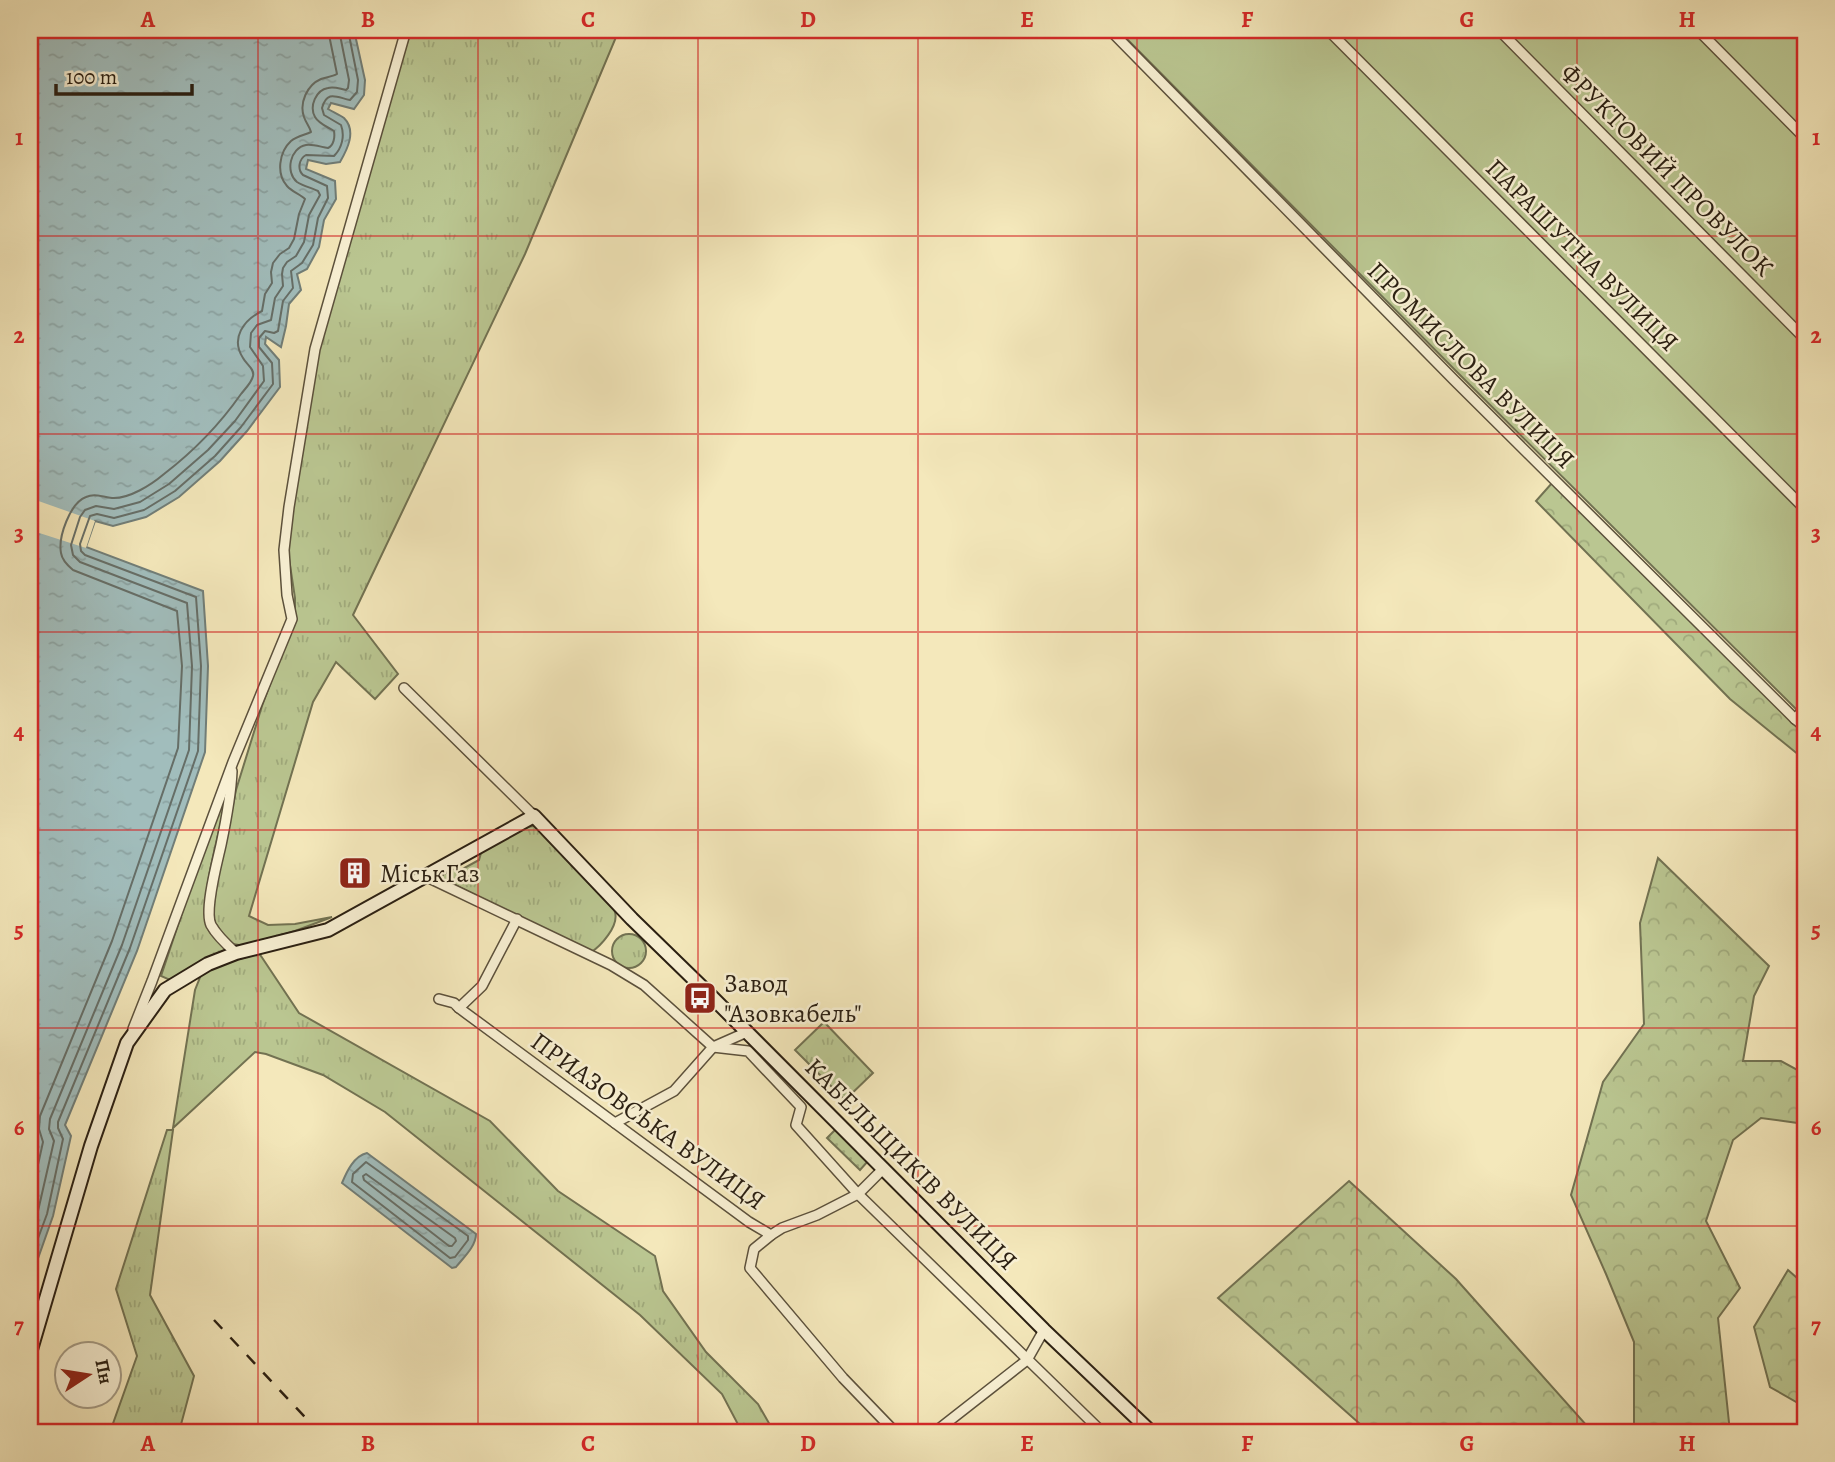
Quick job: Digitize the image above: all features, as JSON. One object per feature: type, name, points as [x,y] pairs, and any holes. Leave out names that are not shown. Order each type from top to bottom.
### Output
[{"type":"street","points":[[30,1353],[91,1146],[127,1043],[233,762],[292,619],[287,595],[284,550],[315,349],[406,30]]},
{"type":"street","name":"ПРОМИСЛОВА ВУЛИЦЯ","points":[[1110,30],[1454,380],[1805,727]]},
{"type":"street","name":"ПАРАШУТНА ВУЛИЦЯ","points":[[1328,30],[1805,509]]},
{"type":"street","name":"ФРУКТОВИЙ ПРОВУЛОК","points":[[1499,30],[1805,339]]},
{"type":"street","points":[[1698,30],[1805,138]]},
{"type":"street","name":"КАБЕЛЬЩИКІВ ВУЛИЦЯ","points":[[404,688],[1044,1330],[1151,1432]]},
{"type":"street","points":[[1795,719],[1805,708]]},
{"type":"street","points":[[233,762],[232,789],[212,885],[209,923],[236,953]]},
{"type":"street","points":[[127,1043],[164,989],[208,964],[236,953],[328,930],[534,816]]},
{"type":"street","points":[[426,877],[611,965],[644,985],[713,1047]]},
{"type":"street","points":[[459,1009],[482,986],[517,919]]},
{"type":"street","name":"ПРИАЗОВСЬКА ВУЛИЦЯ","points":[[439,999],[454,1003],[749,1222],[771,1235],[754,1249],[750,1268],[843,1378],[895,1432]]},
{"type":"street","points":[[615,1123],[674,1091],[713,1047],[747,1031]]},
{"type":"street","name":"КАБЕЛЬЩИКІВ ВУЛИЦЯ","points":[[713,1047],[748,1051],[801,1107],[796,1125],[858,1194],[1102,1432]]},
{"type":"street","points":[[771,1235],[858,1194],[884,1168]]},
{"type":"street","points":[[935,1432],[1027,1360],[1044,1330]]},
{"type":"green space","points":[[411,30],[619,30],[525,254],[353,615],[398,674],[375,699],[336,662],[313,702],[249,916],[268,925],[295,924],[332,917],[245,946],[233,944],[214,921],[213,910],[236,790],[262,706],[295,617],[288,552],[292,507],[317,349]]},
{"type":"green space","points":[[1118,30],[1805,30],[1805,701],[1797,710],[1459,374]]},
{"type":"green space","points":[[1552,483],[1805,732],[1805,760],[1730,699],[1536,501]]},
{"type":"green space","points":[[220,809],[224,810],[210,870],[205,917],[210,933],[225,948],[170,980],[161,976]]},
{"type":"green space","points":[[536,826],[592,881],[615,912],[612,929],[604,941],[590,953],[439,877],[453,869],[459,871],[479,860],[481,853],[524,827]]},
{"type":"green space","points":[[1658,858],[1769,966],[1754,996],[1743,1061],[1781,1061],[1805,1074],[1805,1124],[1761,1118],[1733,1140],[1706,1221],[1740,1288],[1718,1318],[1730,1432],[1634,1432],[1634,1342],[1571,1195],[1603,1082],[1644,1024],[1640,923]]},
{"type":"green space","points":[[629,934],[641,939],[646,951],[641,963],[629,968],[617,963],[612,951],[617,939]]},
{"type":"green space","points":[[259,953],[299,1013],[490,1121],[558,1191],[655,1256],[663,1291],[706,1352],[758,1404],[774,1432],[742,1432],[722,1394],[640,1315],[385,1112],[323,1075],[255,1052],[173,1128],[195,990],[201,975],[217,966]]},
{"type":"green space","points":[[824,1022],[873,1073],[845,1100],[795,1050]]},
{"type":"green space","points":[[836,1129],[868,1161],[860,1170],[827,1138]]},
{"type":"green space","points":[[167,1130],[173,1130],[150,1295],[194,1376],[179,1432],[110,1432],[118,1410],[122,1410],[122,1398],[137,1356],[116,1289]]},
{"type":"green space","points":[[1349,1181],[1456,1279],[1590,1432],[1369,1432],[1218,1298]]},
{"type":"green space","points":[[1788,1270],[1805,1285],[1805,1407],[1770,1387],[1754,1327]]},
{"type":"water","points":[[30,30],[354,30],[365,80],[364,95],[354,109],[331,103],[328,109],[344,118],[350,129],[350,140],[340,162],[326,164],[308,160],[306,169],[335,181],[336,199],[324,220],[319,247],[307,269],[297,274],[301,290],[289,304],[281,347],[266,337],[265,344],[279,360],[280,387],[220,461],[179,497],[146,517],[113,526],[95,521],[86,547],[203,591],[208,666],[205,752],[137,951],[65,1125],[71,1136],[53,1216],[30,1281]]},
{"type":"water","points":[[367,1153],[476,1234],[472,1247],[456,1267],[452,1268],[342,1183],[355,1161]]},
{"type":"pier","points":[[30,498],[95,521],[86,548],[30,530]]},
{"type":"railway","points":[[214,1320],[319,1432]]},
{"type":"place","name":"МіськГаз","points":[[355,873]]},
{"type":"place","name":"Завод \"Азовкабель\"","points":[[700,998]]}]
